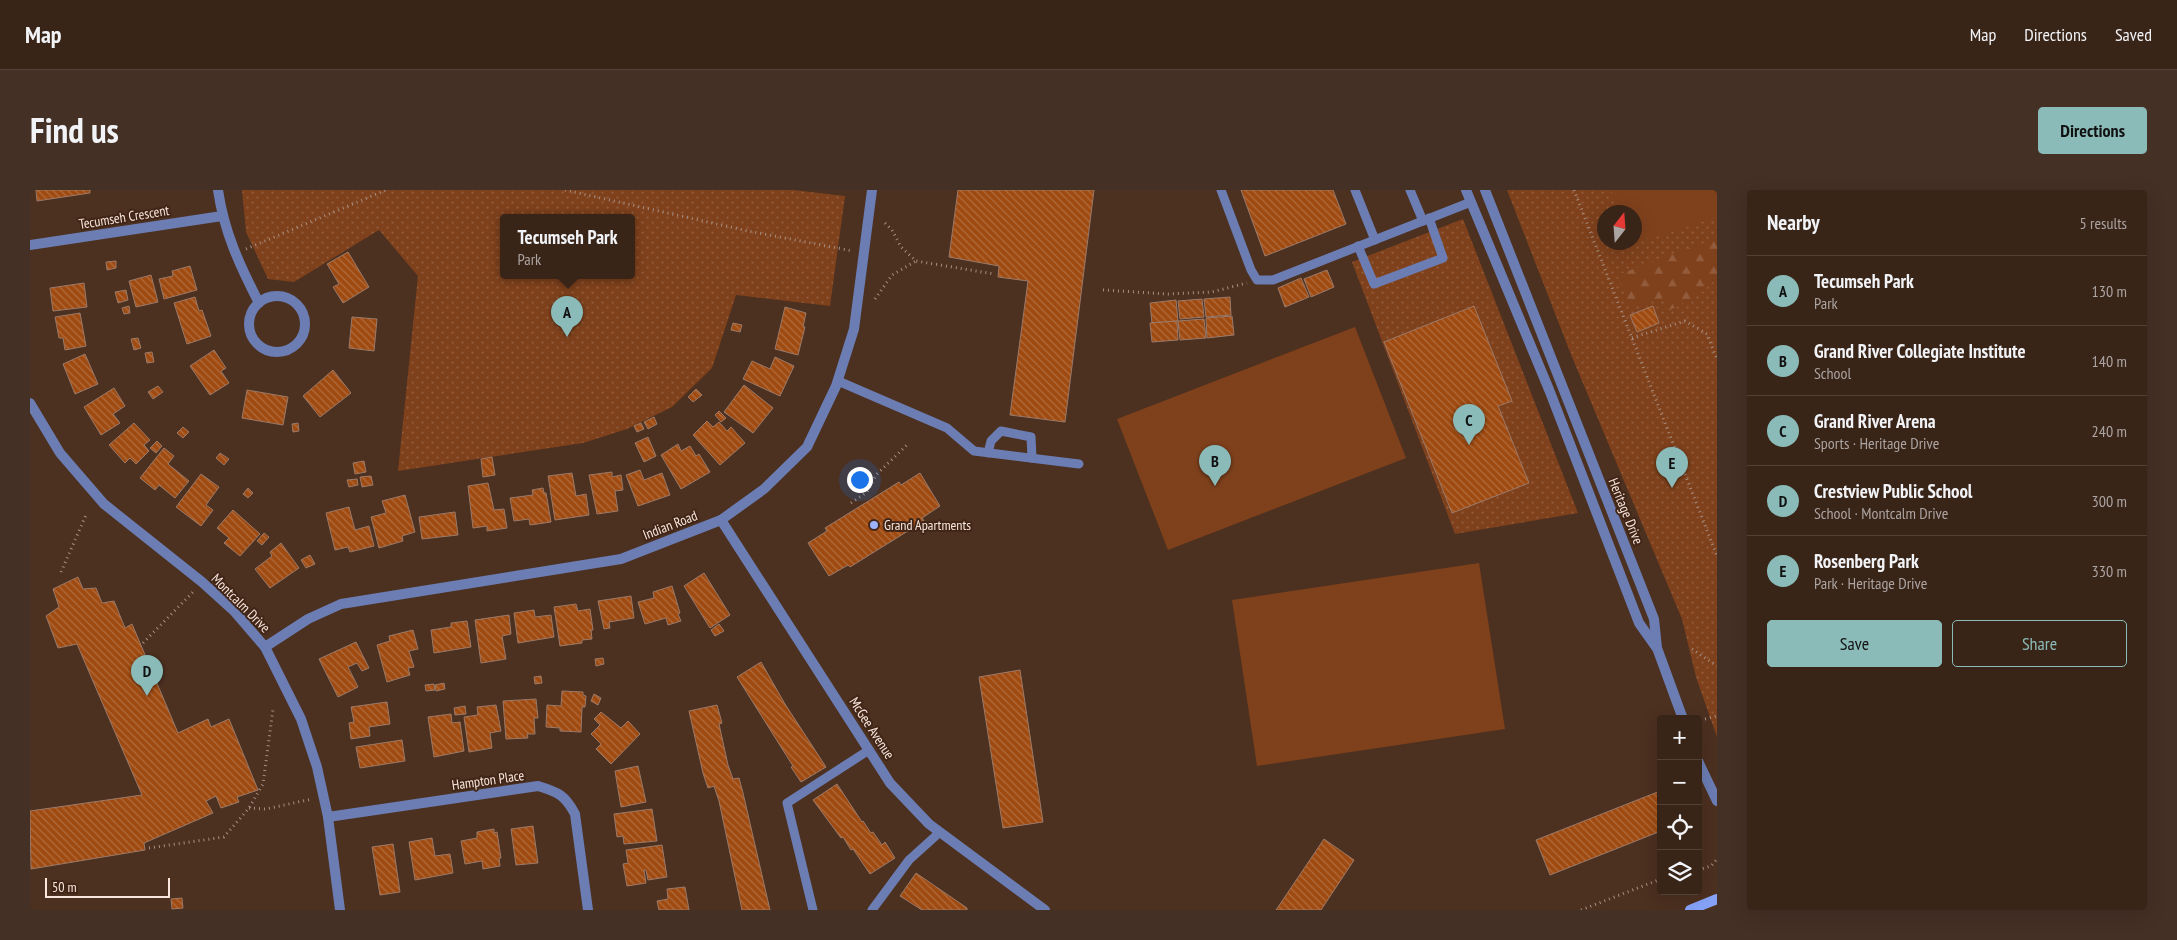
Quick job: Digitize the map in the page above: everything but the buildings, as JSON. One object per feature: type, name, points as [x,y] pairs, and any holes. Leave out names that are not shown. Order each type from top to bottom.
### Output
[{"type":"main road","points":[[1690,910],[1717,899]]},
{"type":"street","points":[[218,190],[222,216],[234,254],[258,304]]},
{"type":"street","name":"Indian Road","points":[[265,648],[308,619],[341,604],[621,559],[721,520],[764,490],[807,447],[838,381],[854,329],[872,190]]},
{"type":"street","name":"Heritage Drive","points":[[1466,190],[1550,392],[1638,623],[1657,648]]},
{"type":"street","name":"Heritage Drive","points":[[1471,202],[1486,192],[1654,619],[1657,648],[1682,715]]},
{"type":"street","name":"Tecumseh Crescent","points":[[30,245],[222,216]]},
{"type":"street","points":[[272,296],[282,296],[298,305],[305,323],[304,334],[298,343],[290,349],[273,352],[264,349],[256,342],[249,326],[250,317],[258,304],[272,296]]},
{"type":"street","points":[[1550,392],[1562,386]]},
{"type":"street","name":"Montcalm Drive","points":[[30,403],[60,453],[104,504],[202,582],[234,611],[265,648],[301,720],[317,766],[328,817],[340,910]]},
{"type":"street","name":"McGee Avenue","points":[[721,520],[890,783],[929,824],[1045,910]]},
{"type":"street","points":[[1702,770],[1717,802]]},
{"type":"street","name":"Hampton Place","points":[[328,817],[538,786],[556,792],[568,801],[575,814],[588,910]]},
{"type":"lane","points":[[1221,190],[1251,270],[1257,280],[1273,280],[1471,202]]},
{"type":"lane","points":[[1355,190],[1374,240]]},
{"type":"lane","points":[[1358,246],[1374,284],[1443,258],[1410,190]]},
{"type":"lane","points":[[838,381],[947,428],[974,451],[1079,464]]},
{"type":"lane","points":[[988,453],[991,441],[1001,431],[1031,437],[1032,458]]},
{"type":"lane","points":[[813,910],[786,803],[869,750]]},
{"type":"lane","points":[[872,910],[910,860],[940,832]]},
{"type":"path","points":[[242,251],[386,190]]},
{"type":"path","points":[[565,190],[748,232],[863,254]]},
{"type":"path","points":[[1574,190],[1717,556]]},
{"type":"path","points":[[885,223],[892,230],[901,247],[916,261],[994,274]]},
{"type":"path","points":[[874,299],[892,275],[916,261]]},
{"type":"path","points":[[1103,290],[1168,294],[1212,292],[1257,280]]},
{"type":"path","points":[[1632,338],[1685,320],[1707,334],[1717,359]]},
{"type":"path","points":[[851,503],[867,492],[876,475],[909,443]]},
{"type":"path","points":[[61,572],[86,515]]},
{"type":"path","points":[[143,643],[202,582]]},
{"type":"path","points":[[1692,648],[1717,666]]},
{"type":"path","points":[[149,848],[224,837],[249,808],[263,784],[273,709]]},
{"type":"path","points":[[1705,719],[1717,716]]},
{"type":"path","points":[[249,808],[266,809],[324,797]]},
{"type":"path","points":[[1702,869],[1711,866],[1717,859]]},
{"type":"path","points":[[1581,910],[1657,881]]},
{"type":"green space","points":[[242,190],[793,190],[845,196],[830,306],[736,295],[712,368],[672,407],[627,429],[583,443],[398,471],[418,276],[379,230],[294,282],[268,279],[246,232]]},
{"type":"green space","points":[[1507,190],[1717,190],[1717,737],[1696,677],[1682,619],[1572,357]]},
{"type":"green space","points":[[1611,190],[1717,190],[1717,217],[1650,239],[1642,236],[1642,205],[1617,205]]},
{"type":"green space","points":[[1463,219],[1578,513],[1455,534],[1352,262]]},
{"type":"green space","points":[[1717,238],[1717,278],[1700,294],[1668,311],[1663,298],[1630,308],[1617,275]]},
{"type":"green space","points":[[1355,327],[1406,458],[1168,550],[1117,419]]},
{"type":"green space","points":[[1479,563],[1505,729],[1257,766],[1232,600]]},
{"type":"place","name":"Tecumseh Park","points":[[567,337]]},
{"type":"place","name":"Grand River Arena","points":[[1469,445]]},
{"type":"place","name":"Grand River Collegiate Institute","points":[[1215,486]]},
{"type":"place","name":"Rosenberg Park","points":[[1672,488]]},
{"type":"place","name":"Grand Apartments","points":[[874,525]]},
{"type":"place","name":"Crestview Public School","points":[[147,696]]}]
